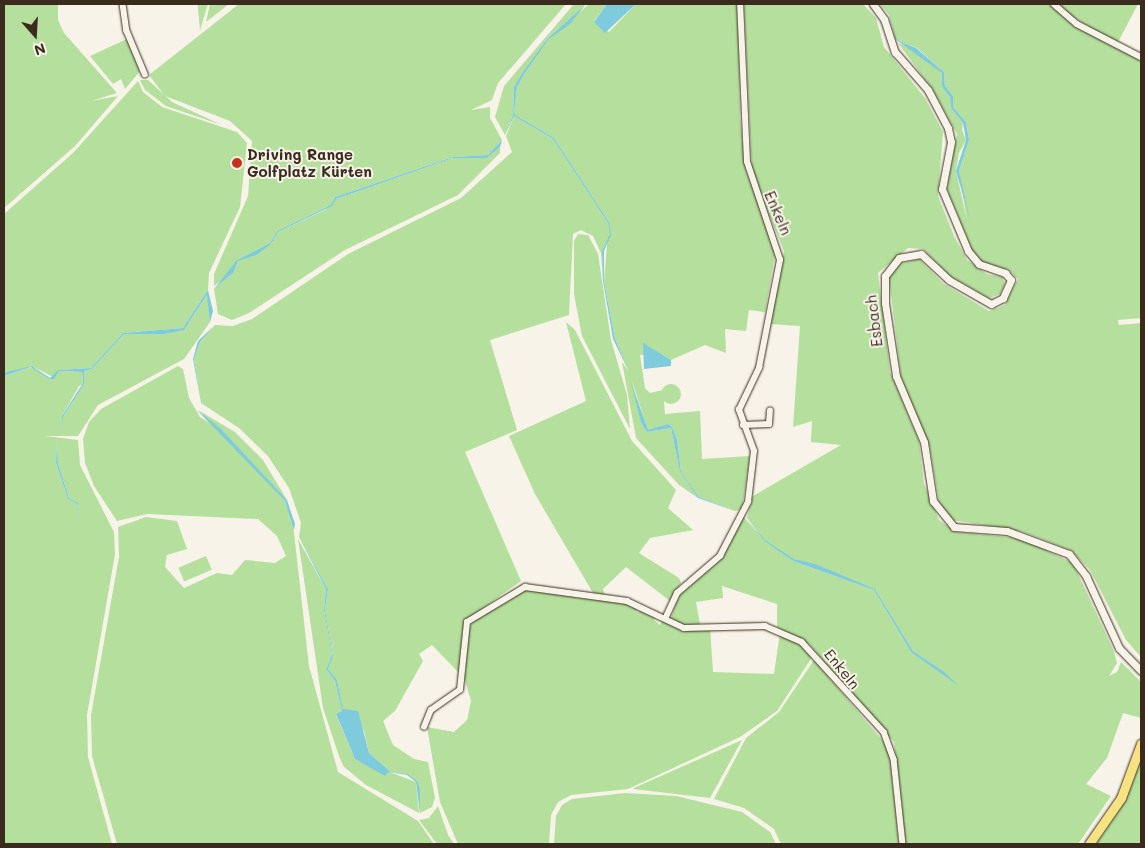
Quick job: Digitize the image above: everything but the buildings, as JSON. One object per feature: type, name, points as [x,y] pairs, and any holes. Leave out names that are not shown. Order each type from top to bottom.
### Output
[{"type":"main road","points":[[1089,844],[1121,798],[1141,744]]},
{"type":"street","points":[[123,4],[127,31],[145,74]]},
{"type":"street","name":"Enkeln","points":[[666,618],[677,592],[718,558],[746,506],[754,451],[738,410],[759,368],[780,257],[748,166],[740,4]]},
{"type":"street","name":"Esbach","points":[[873,4],[883,16],[895,52],[928,90],[948,128],[943,195],[968,251],[979,264],[1005,273],[1010,280],[1003,298],[991,304],[949,280],[920,254],[899,258],[885,276],[893,363],[924,442],[933,501],[954,527],[1007,531],[1069,554],[1086,576],[1119,648],[1141,671]]},
{"type":"street","points":[[1054,4],[1077,24],[1141,57]]},
{"type":"street","points":[[743,425],[769,424],[770,411]]},
{"type":"street","name":"Enkeln","points":[[424,727],[430,710],[460,690],[467,622],[514,591],[532,587],[627,601],[684,628],[759,625],[784,632],[806,645],[892,746],[903,844]]},
{"type":"green space","points":[[4,4],[58,4],[58,20],[64,33],[117,93],[91,101],[118,96],[75,146],[4,208]]},
{"type":"green space","points":[[198,4],[208,4],[200,30],[198,9]]},
{"type":"green space","points":[[210,4],[229,4],[206,22]]},
{"type":"green space","points":[[239,4],[566,4],[498,83],[492,100],[471,110],[490,107],[490,118],[502,140],[488,155],[453,157],[335,197],[331,205],[277,231],[270,243],[237,260],[233,271],[214,286],[214,274],[248,196],[252,141],[230,121],[165,96],[149,75]]},
{"type":"green space","points":[[574,4],[586,4],[548,38],[514,87],[513,115],[505,135],[495,117],[504,86]]},
{"type":"green space","points":[[589,4],[607,4],[594,21],[609,32],[636,4],[738,4],[740,119],[746,171],[776,249],[765,312],[749,310],[746,331],[725,329],[726,353],[705,345],[671,360],[663,355],[640,355],[645,388],[650,393],[663,390],[665,414],[700,411],[702,459],[750,456],[742,509],[735,511],[699,497],[681,472],[677,439],[672,427],[668,424],[648,431],[632,381],[641,423],[647,432],[671,428],[680,472],[698,498],[679,485],[636,438],[622,362],[629,372],[615,339],[604,281],[609,222],[554,138],[514,114],[517,87],[525,73],[549,39]]},
{"type":"green space","points":[[744,4],[863,4],[876,18],[884,47],[925,98],[943,132],[938,196],[954,236],[967,260],[987,274],[1002,277],[1005,284],[1000,294],[989,298],[950,276],[923,249],[908,248],[878,273],[890,372],[919,441],[924,484],[939,520],[956,532],[1019,538],[1073,563],[1113,649],[1117,663],[1109,676],[1117,672],[1121,662],[1141,682],[1141,718],[1123,713],[1107,758],[1086,784],[1111,796],[1078,844],[906,844],[894,742],[809,644],[777,627],[777,604],[722,586],[723,598],[696,602],[700,624],[686,626],[671,619],[678,596],[717,563],[743,516],[764,541],[793,561],[874,590],[911,652],[943,671],[913,651],[875,589],[794,559],[764,540],[747,518],[753,496],[841,445],[811,442],[812,421],[793,427],[800,326],[770,324],[784,251],[752,173]]},
{"type":"green space","points":[[880,4],[1051,4],[1068,21],[1141,60],[1141,318],[1118,320],[1119,325],[1141,323],[1141,657],[1126,640],[1090,570],[1071,550],[1021,531],[952,520],[939,502],[930,448],[901,377],[889,278],[900,264],[919,259],[944,284],[989,311],[1005,305],[1018,279],[1009,270],[981,261],[973,252],[947,189],[957,134],[933,90],[898,43],[915,50],[942,73],[942,87],[950,97],[951,108],[963,123],[962,130],[966,140],[959,153],[956,171],[967,220],[959,171],[969,140],[966,122],[953,107],[953,96],[945,86],[944,72],[917,48],[895,39],[889,15]]},
{"type":"green space","points":[[1059,4],[1138,4],[1117,44],[1072,16]]},
{"type":"green space","points":[[127,39],[140,71],[125,89],[121,79],[113,84],[90,56]]},
{"type":"green space","points":[[140,80],[148,80],[172,102],[222,125],[166,106],[145,90]]},
{"type":"green space","points":[[138,81],[143,92],[162,107],[237,132],[247,143],[240,207],[209,273],[208,290],[183,328],[123,333],[91,368],[58,370],[53,377],[32,366],[4,374],[4,214],[73,153]]},
{"type":"green space","points":[[514,116],[553,139],[608,223],[610,234],[602,251],[603,281],[601,253],[593,236],[581,230],[573,234],[569,315],[490,340],[517,430],[465,452],[521,581],[465,621],[460,674],[432,645],[419,654],[423,661],[395,711],[383,721],[393,745],[414,759],[428,762],[435,798],[432,807],[420,813],[417,781],[408,774],[391,772],[369,753],[364,731],[343,710],[337,680],[328,669],[333,655],[325,610],[328,589],[299,537],[301,523],[289,488],[268,456],[239,428],[201,403],[194,359],[200,342],[215,325],[233,326],[252,319],[348,254],[461,198],[512,152],[506,136]]},
{"type":"green space","points":[[500,147],[500,153],[458,195],[345,250],[249,313],[232,320],[218,314],[214,289],[234,272],[238,261],[271,244],[278,232],[325,210],[336,199],[453,158],[487,158]]},
{"type":"green space","points":[[578,234],[588,235],[598,254],[611,340],[627,395],[630,429],[582,336],[574,294],[574,241]]},
{"type":"green space","points":[[208,294],[210,322],[184,359],[98,405],[78,436],[45,436],[78,440],[80,465],[114,532],[115,554],[87,715],[88,757],[112,844],[4,844],[4,376],[32,367],[49,379],[59,371],[82,372],[83,384],[79,386],[62,416],[61,435],[63,417],[84,384],[84,371],[92,369],[124,334],[184,330]],"holes":[[[57,440],[58,463],[69,498],[78,503],[80,516],[77,504],[68,499],[56,463]]]},
{"type":"green space","points":[[566,322],[575,330],[632,441],[676,490],[668,508],[693,530],[650,538],[639,553],[679,578],[681,583],[670,601],[626,567],[603,589],[605,595],[593,593],[535,494],[509,436],[586,401]]},
{"type":"green space","points":[[178,366],[183,369],[189,398],[200,417],[219,429],[285,501],[293,524],[309,666],[338,772],[418,821],[434,844],[117,844],[92,756],[91,715],[119,557],[118,527],[146,517],[177,521],[187,549],[167,555],[165,567],[184,588],[217,573],[232,575],[245,560],[275,563],[286,556],[277,536],[258,519],[147,514],[117,521],[94,486],[85,463],[83,439],[89,422],[101,409]]},
{"type":"green space","points":[[671,384],[678,387],[681,394],[678,401],[671,404],[664,401],[661,394],[664,387]]},
{"type":"green space","points":[[198,410],[235,432],[263,460],[287,500]]},
{"type":"green space","points":[[298,539],[326,589],[324,610],[332,655],[326,669],[335,681],[342,711],[336,715],[355,759],[416,782],[419,813],[366,785],[344,767],[339,756],[323,708]]},
{"type":"green space","points":[[206,556],[212,570],[184,582],[178,568]]},
{"type":"green space","points":[[524,590],[626,603],[637,608],[637,613],[640,609],[656,616],[654,620],[660,625],[663,618],[680,630],[710,627],[713,672],[774,674],[780,633],[800,643],[812,657],[777,711],[740,737],[628,789],[571,795],[558,802],[551,815],[549,844],[458,844],[440,802],[427,727],[454,732],[467,720],[471,701],[464,677],[467,631],[476,618]]},
{"type":"green space","points":[[814,660],[889,748],[899,844],[781,844],[774,829],[744,808],[714,799],[746,738],[779,712]]},
{"type":"green space","points":[[742,740],[710,798],[633,789],[634,788]]},
{"type":"green space","points":[[1141,760],[1141,844],[1096,844],[1122,806]]},
{"type":"green space","points":[[625,793],[676,796],[742,812],[770,832],[776,844],[554,844],[556,816],[562,805],[572,799]]},
{"type":"green space","points":[[438,806],[448,835],[454,844],[437,844],[419,820],[429,818]]},
{"type":"water","points":[[586,4],[570,24],[549,39],[525,73],[517,87],[514,114],[554,138],[609,222],[611,235],[604,251],[604,281],[615,339],[631,376],[613,339],[603,281],[602,251],[610,234],[608,223],[553,139],[514,116],[505,135],[513,115],[514,87],[523,72],[548,38]]},
{"type":"water","points":[[607,4],[636,4],[605,33],[594,22]]},
{"type":"water","points":[[895,39],[916,48],[944,72],[945,86],[953,96],[953,107],[966,122],[969,140],[959,171],[970,220],[956,171],[966,140],[963,123],[951,108],[950,97],[942,87],[942,73]]},
{"type":"water","points":[[502,140],[500,147],[487,158],[453,158],[336,199],[332,206],[278,232],[271,244],[256,255],[238,261],[234,272],[214,289],[237,260],[270,243],[277,231],[331,205],[335,197],[453,157],[488,155]]},
{"type":"water","points":[[208,290],[213,311],[210,322],[207,295],[184,330],[163,334],[124,334],[92,369],[84,371],[84,384],[63,417],[61,435],[62,416],[83,383],[82,372],[59,371],[54,379],[49,379],[31,367],[4,376],[6,372],[32,366],[50,378],[58,370],[91,368],[123,333],[183,328]]},
{"type":"water","points":[[215,325],[200,342],[194,359],[201,403],[193,359],[198,341]]},
{"type":"water","points":[[643,343],[671,360],[671,366],[644,369]]},
{"type":"water","points":[[631,382],[648,430],[668,424],[672,427],[677,439],[681,472],[699,497],[735,511],[698,498],[680,472],[671,428],[647,432],[641,423]]},
{"type":"water","points":[[197,410],[220,428],[287,500],[295,524],[294,530],[285,501]]},
{"type":"water","points":[[57,440],[58,463],[69,498],[78,503],[80,517],[77,504],[68,499],[56,463]]},
{"type":"water","points":[[747,520],[765,540],[794,559],[815,564],[875,589],[913,651],[943,671],[959,686],[911,652],[874,590],[793,561],[764,541]]},
{"type":"water","points":[[299,537],[328,589],[325,610],[333,656],[328,669],[337,680],[343,709],[358,711],[369,753],[391,772],[408,774],[417,781],[420,790],[420,813],[416,782],[407,775],[388,772],[385,776],[355,759],[336,714],[342,711],[335,681],[326,669],[332,655],[324,610],[326,589]]},
{"type":"place","name":"Driving Range Golfplatz Kürten","points":[[237,163]]}]
